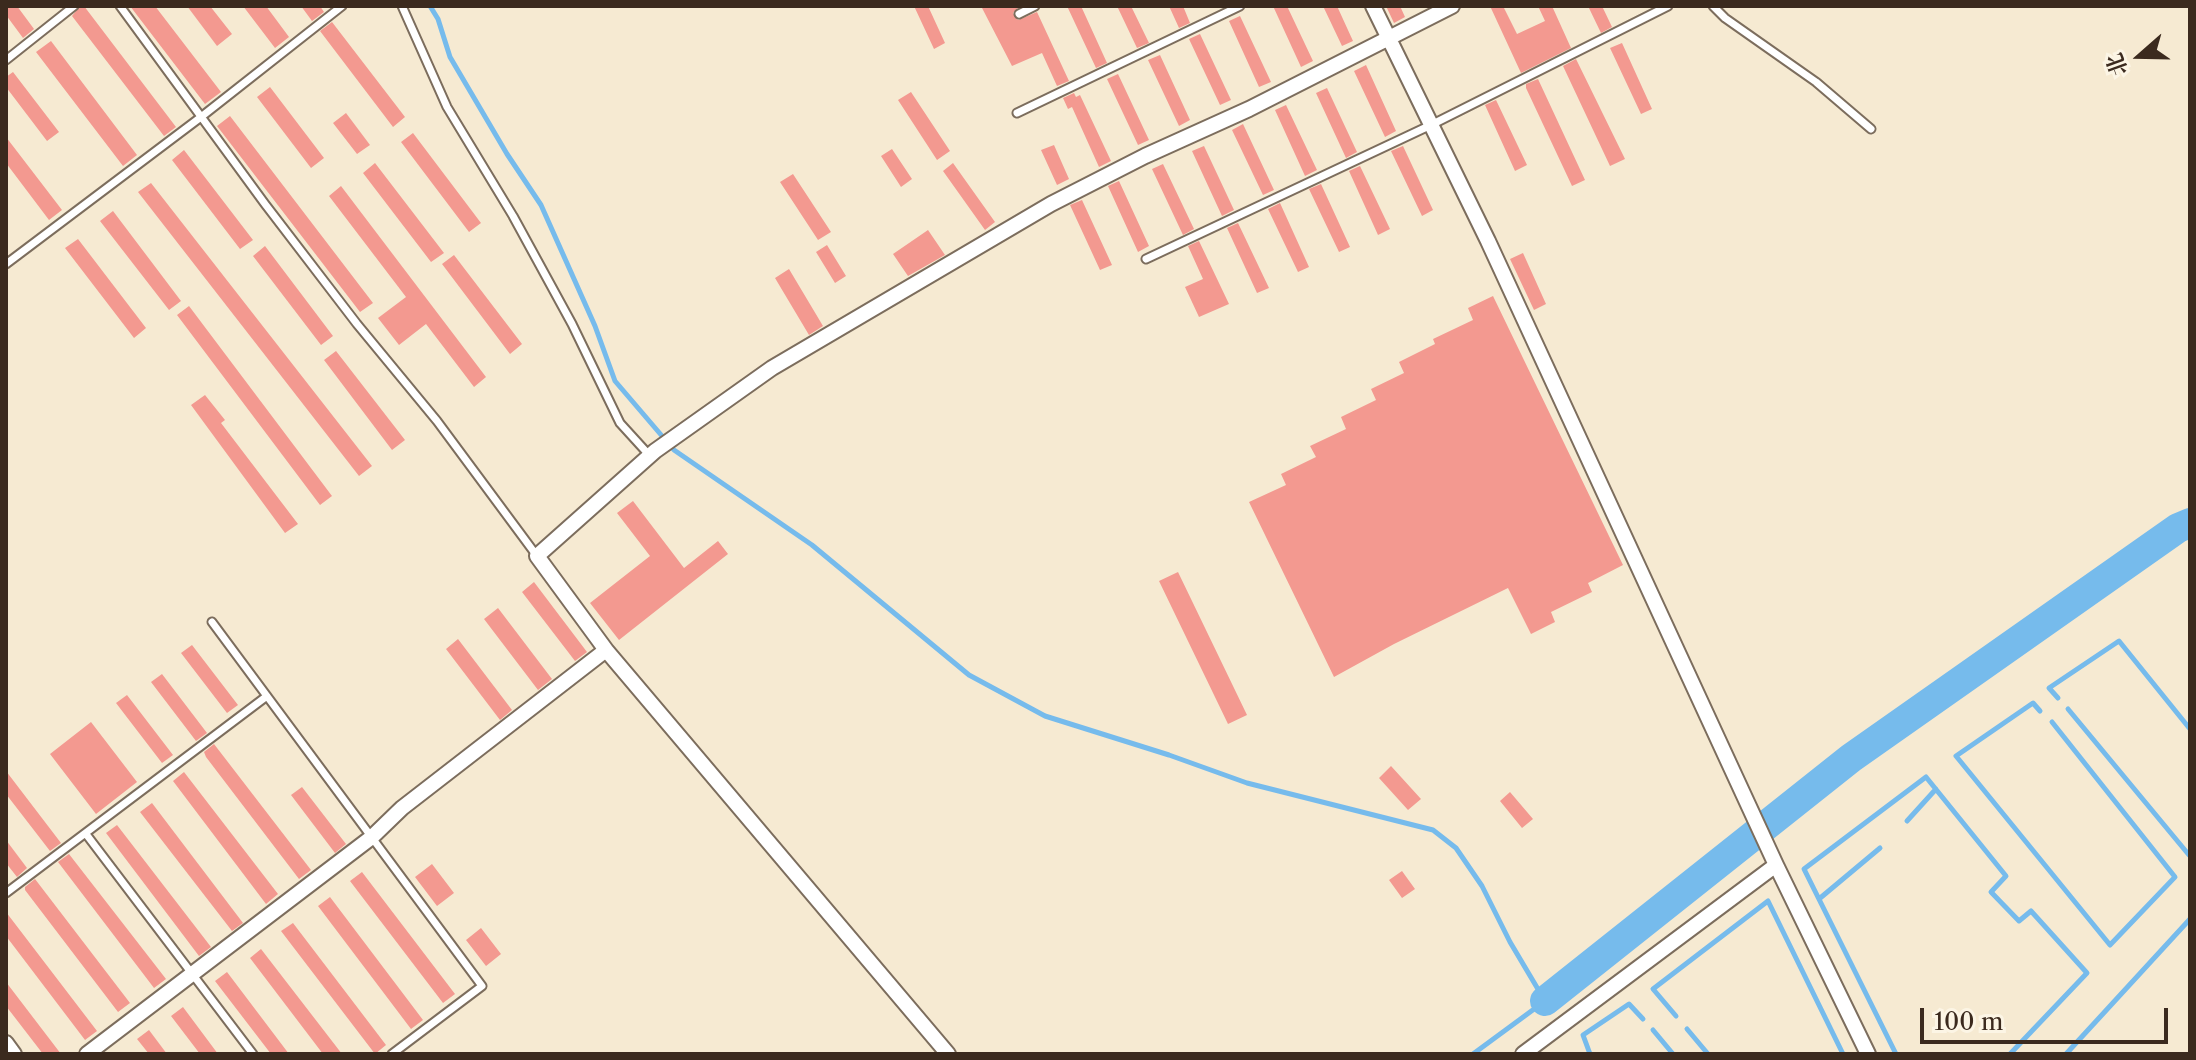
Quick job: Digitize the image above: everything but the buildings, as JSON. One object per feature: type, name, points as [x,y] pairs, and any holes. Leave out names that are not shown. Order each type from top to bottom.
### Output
[{"type":"street","points":[[1373,6],[1488,241],[1776,865],[1868,1054]]},
{"type":"street","points":[[948,1054],[606,650],[537,556],[653,454],[772,368],[1051,204],[1145,156],[1249,109],[1452,6]]},
{"type":"street","points":[[87,1054],[372,837],[402,808],[606,650]]},
{"type":"street","points":[[1523,1054],[1776,865]]},
{"type":"street","points":[[6,1043],[14,1054]]},
{"type":"lane","points":[[6,60],[74,6]]},
{"type":"lane","points":[[120,6],[357,324],[437,421],[537,556]]},
{"type":"lane","points":[[6,264],[342,6]]},
{"type":"lane","points":[[402,6],[447,107],[513,216],[565,311],[620,423],[653,454]]},
{"type":"lane","points":[[1019,14],[1035,6]]},
{"type":"lane","points":[[1017,113],[1240,6]]},
{"type":"lane","points":[[1146,259],[1431,125],[1668,6]]},
{"type":"lane","points":[[1713,6],[1725,18],[1816,82],[1871,129]]},
{"type":"lane","points":[[212,622],[482,986],[392,1054]]},
{"type":"lane","points":[[6,893],[267,696]]},
{"type":"lane","points":[[86,834],[253,1054]]},
{"type":"waterway","points":[[430,6],[438,19],[450,57],[541,205],[595,326],[615,381],[674,450],[812,545],[969,675],[1045,716],[1247,783],[1433,830],[1456,848],[1482,886],[1545,1001],[1473,1054]]},
{"type":"waterway","points":[[1545,1001],[1851,758],[2178,528],[2190,523]]},
{"type":"waterway","points":[[2058,698],[2049,688],[2119,641],[2190,729]]},
{"type":"waterway","points":[[2040,711],[2033,703],[1956,756],[2110,945],[2175,877],[2052,722]]},
{"type":"waterway","points":[[2068,709],[2190,854]]},
{"type":"waterway","points":[[1896,1054],[1804,869],[1926,777],[2006,876],[1991,892],[2019,921],[2031,911],[2087,973],[2010,1054]]},
{"type":"waterway","points":[[1907,821],[1936,789]]},
{"type":"waterway","points":[[1819,899],[1880,848]]},
{"type":"waterway","points":[[1676,1016],[1653,989],[1768,901],[1843,1054]]},
{"type":"waterway","points":[[2066,1054],[2190,919]]},
{"type":"waterway","points":[[1590,1054],[1583,1035],[1629,1004],[1643,1019]]},
{"type":"waterway","points":[[1687,1029],[1708,1054]]},
{"type":"waterway","points":[[1653,1030],[1673,1054]]}]
